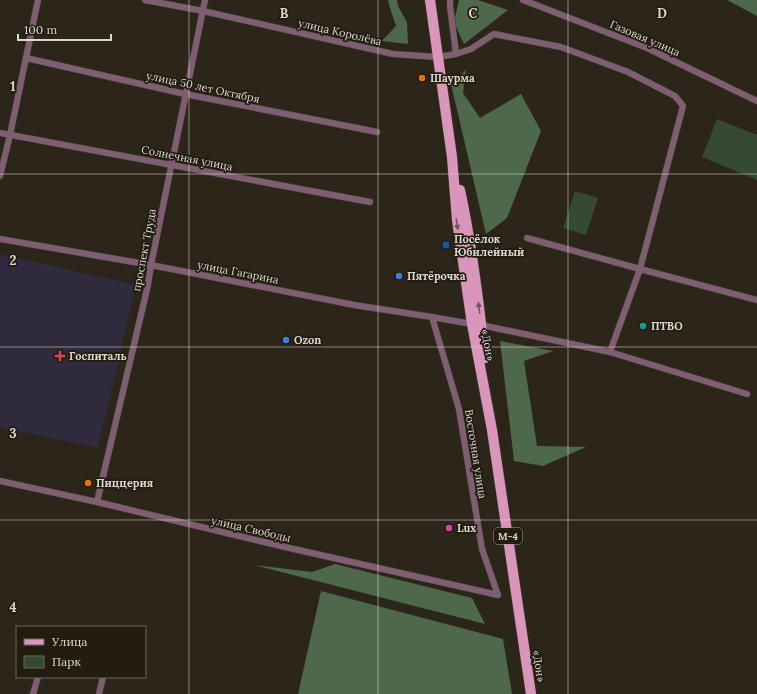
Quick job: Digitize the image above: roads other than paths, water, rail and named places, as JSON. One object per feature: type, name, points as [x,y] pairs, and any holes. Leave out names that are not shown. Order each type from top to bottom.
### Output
[{"type":"main road","points":[[430,0],[438,57]]},
{"type":"main road","name":"«Дон»","points":[[438,57],[452,157],[466,219],[477,325],[531,694]]},
{"type":"street","points":[[0,176],[38,0]]},
{"type":"street","name":"улица Королёва","points":[[145,0],[203,11],[393,54],[438,57]]},
{"type":"street","name":"проспект Труда","points":[[96,502],[146,292],[205,0]]},
{"type":"street","points":[[450,0],[456,54]]},
{"type":"street","name":"Газовая улица","points":[[523,0],[647,48],[757,101]]},
{"type":"street","points":[[438,57],[456,54],[471,49],[494,34],[561,47],[628,72],[675,96],[683,106],[640,270],[610,352]]},
{"type":"street","name":"улица 50 лет Октября","points":[[26,58],[185,94],[377,132]]},
{"type":"street","name":"Солнечная улица","points":[[0,134],[370,202]]},
{"type":"street","name":"улица Гагарина","points":[[0,238],[151,265],[354,305],[477,325],[610,352],[747,394]]},
{"type":"street","points":[[527,238],[640,270],[757,300]]},
{"type":"street","name":"Восточная улица","points":[[432,317],[459,409],[482,549],[498,594]]},
{"type":"street","name":"улица Свободы","points":[[0,481],[96,502],[285,548],[498,594]]},
{"type":"street","points":[[33,694],[38,678]]},
{"type":"street","points":[[99,694],[102,678]]},
{"type":"place","name":"Шаурма","points":[[422,78]]},
{"type":"place","name":"Посёлок Юбилейный","points":[[446,245]]},
{"type":"place","name":"Пятёрочка","points":[[399,276]]},
{"type":"place","name":"ПТВО","points":[[643,326]]},
{"type":"place","name":"Ozon","points":[[286,340]]},
{"type":"place","name":"Госпиталь","points":[[60,356]]},
{"type":"place","name":"Пиццерия","points":[[88,483]]},
{"type":"place","name":"Lux","points":[[449,528]]}]
